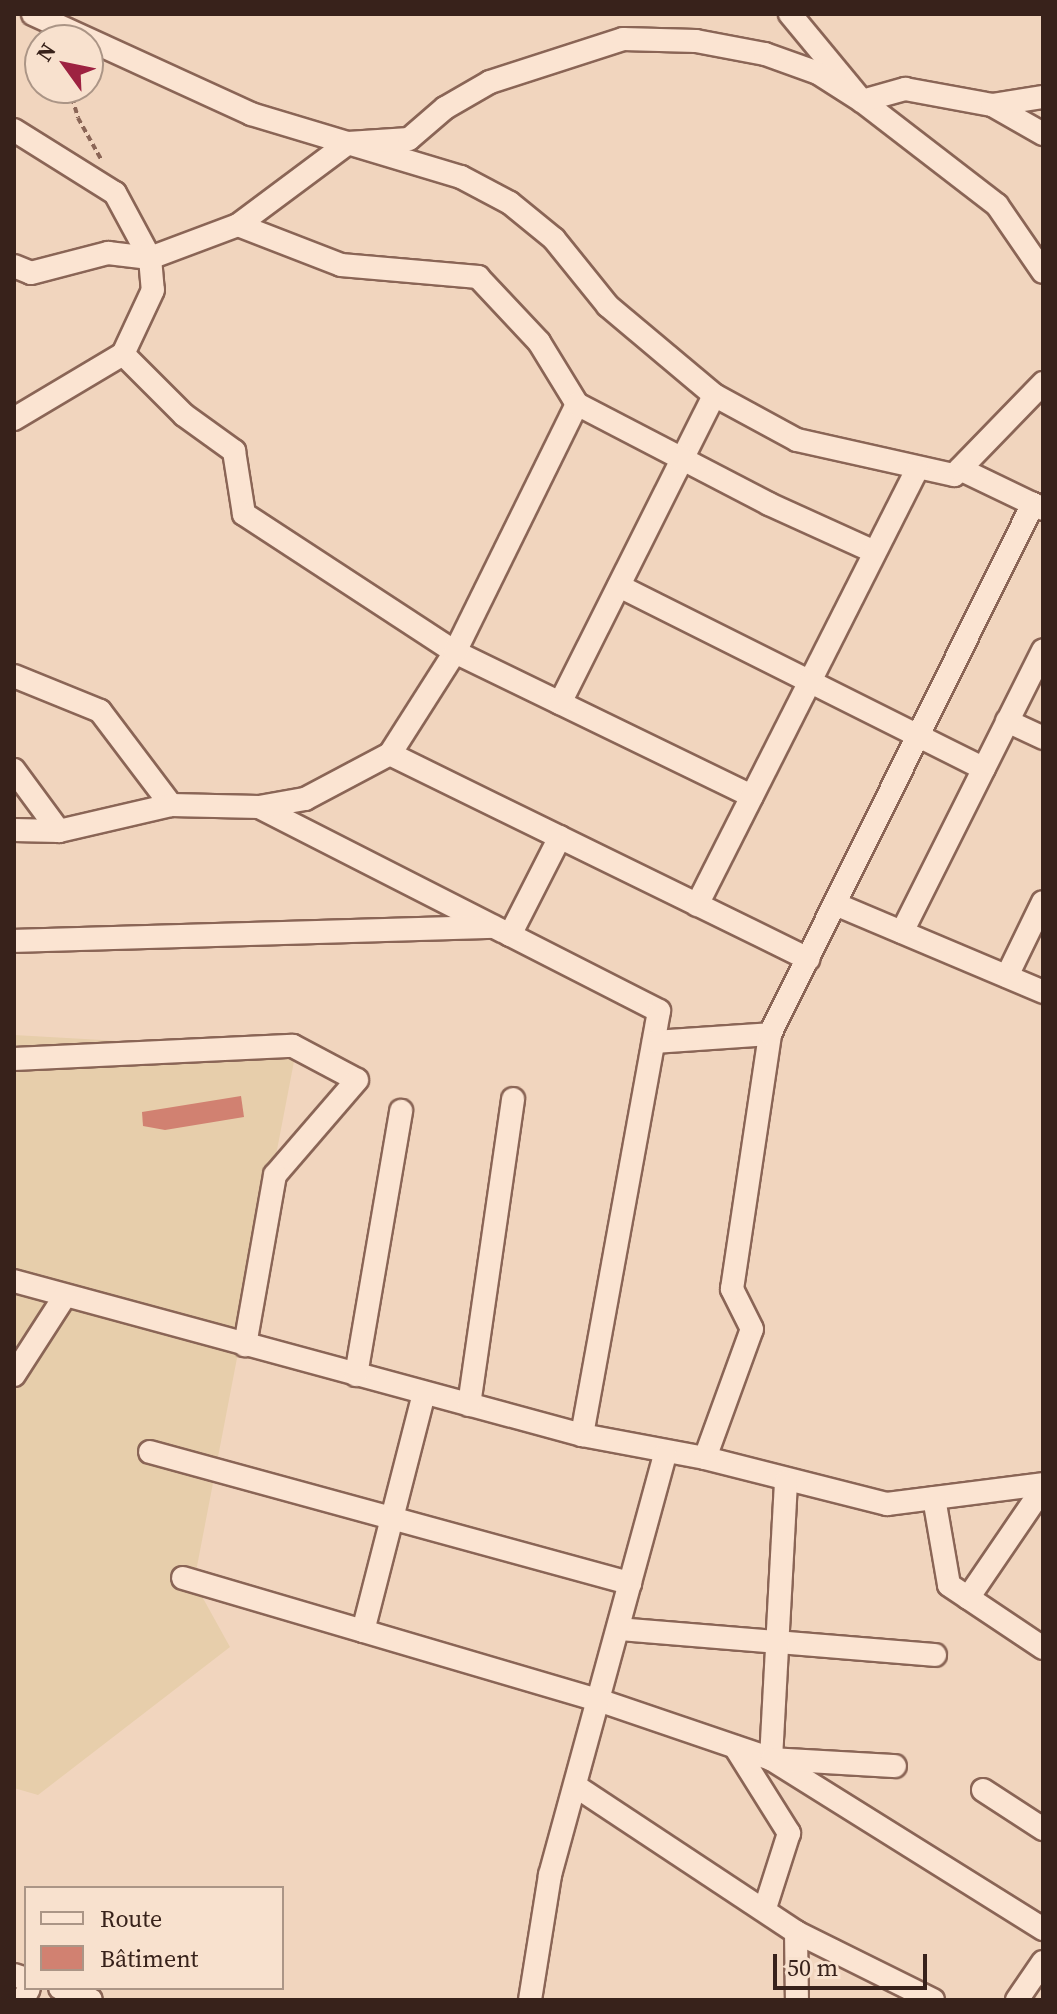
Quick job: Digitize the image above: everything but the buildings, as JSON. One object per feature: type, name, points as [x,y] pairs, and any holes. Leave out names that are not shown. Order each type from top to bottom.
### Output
[{"type":"street","points":[[33,14],[251,114],[461,177],[510,203],[554,239],[608,306],[714,395],[797,440],[954,475],[1043,383]]},
{"type":"street","points":[[790,14],[862,101]]},
{"type":"street","points":[[14,266],[31,273],[108,253],[150,258],[238,225],[348,143],[409,139],[445,108],[490,82],[623,39],[696,41],[765,54],[818,73],[862,101],[997,205],[1043,272]]},
{"type":"street","points":[[862,101],[905,89],[992,105],[1043,134]]},
{"type":"street","points":[[992,105],[1043,97]]},
{"type":"street","points":[[14,130],[115,193],[150,258],[153,290],[123,354],[14,419]]},
{"type":"street","points":[[238,225],[341,265],[440,270],[478,277],[539,342],[577,404],[682,459],[875,552]]},
{"type":"street","points":[[123,354],[184,415],[234,451],[244,514],[455,652],[752,796]]},
{"type":"street","points":[[560,703],[714,395]]},
{"type":"street","points":[[14,830],[59,831],[171,805],[259,807],[305,799],[390,754],[455,652],[577,404]]},
{"type":"street","points":[[697,905],[917,469]]},
{"type":"street","points":[[705,1458],[752,1329],[732,1289],[770,1034],[917,737],[1038,507],[960,469]]},
{"type":"street","points":[[619,586],[809,684],[984,769]]},
{"type":"street","points":[[902,932],[1043,650]]},
{"type":"street","points":[[14,676],[100,711],[171,805]]},
{"type":"street","points":[[1007,721],[1043,738]]},
{"type":"street","points":[[390,754],[808,959]]},
{"type":"street","points":[[14,770],[59,831]]},
{"type":"street","points":[[259,807],[659,1011],[582,1435]]},
{"type":"street","points":[[502,931],[560,837]]},
{"type":"street","points":[[1007,976],[1043,902]]},
{"type":"street","points":[[835,904],[1043,992]]},
{"type":"street","points":[[14,941],[502,931]]},
{"type":"street","points":[[654,1042],[770,1034]]},
{"type":"street","points":[[14,1059],[293,1046],[357,1080],[275,1175],[245,1345]]},
{"type":"street","points":[[469,1405],[513,1099]]},
{"type":"street","points":[[356,1375],[401,1111]]},
{"type":"street","points":[[14,1281],[582,1435],[665,1454],[705,1458],[786,1481],[887,1504],[1043,1486]]},
{"type":"street","points":[[14,1375],[65,1296]]},
{"type":"street","points":[[363,1631],[424,1393]]},
{"type":"street","points":[[150,1452],[630,1583]]},
{"type":"street","points":[[537,1997],[550,1875],[577,1787],[665,1454]]},
{"type":"street","points":[[771,1759],[780,1646],[786,1481]]},
{"type":"street","points":[[968,1598],[1043,1486]]},
{"type":"street","points":[[934,1498],[949,1585],[1043,1648]]},
{"type":"street","points":[[183,1578],[598,1700],[771,1759],[1043,1929]]},
{"type":"street","points":[[619,1629],[780,1646],[935,1655]]},
{"type":"street","points":[[735,1747],[789,1833],[765,1908]]},
{"type":"street","points":[[771,1759],[895,1766]]},
{"type":"street","points":[[577,1787],[765,1908],[796,1932],[933,2000]]},
{"type":"street","points":[[983,1790],[1043,1829]]},
{"type":"street","points":[[796,1932],[797,2000]]},
{"type":"street","points":[[1017,2000],[1043,1962]]},
{"type":"street","points":[[65,1990],[91,2000]]},
{"type":"path","points":[[76,104],[115,193]]},
{"type":"shaded area","points":[[14,1035],[296,1051],[194,1582],[230,1647],[38,1795],[14,1788]]}]
